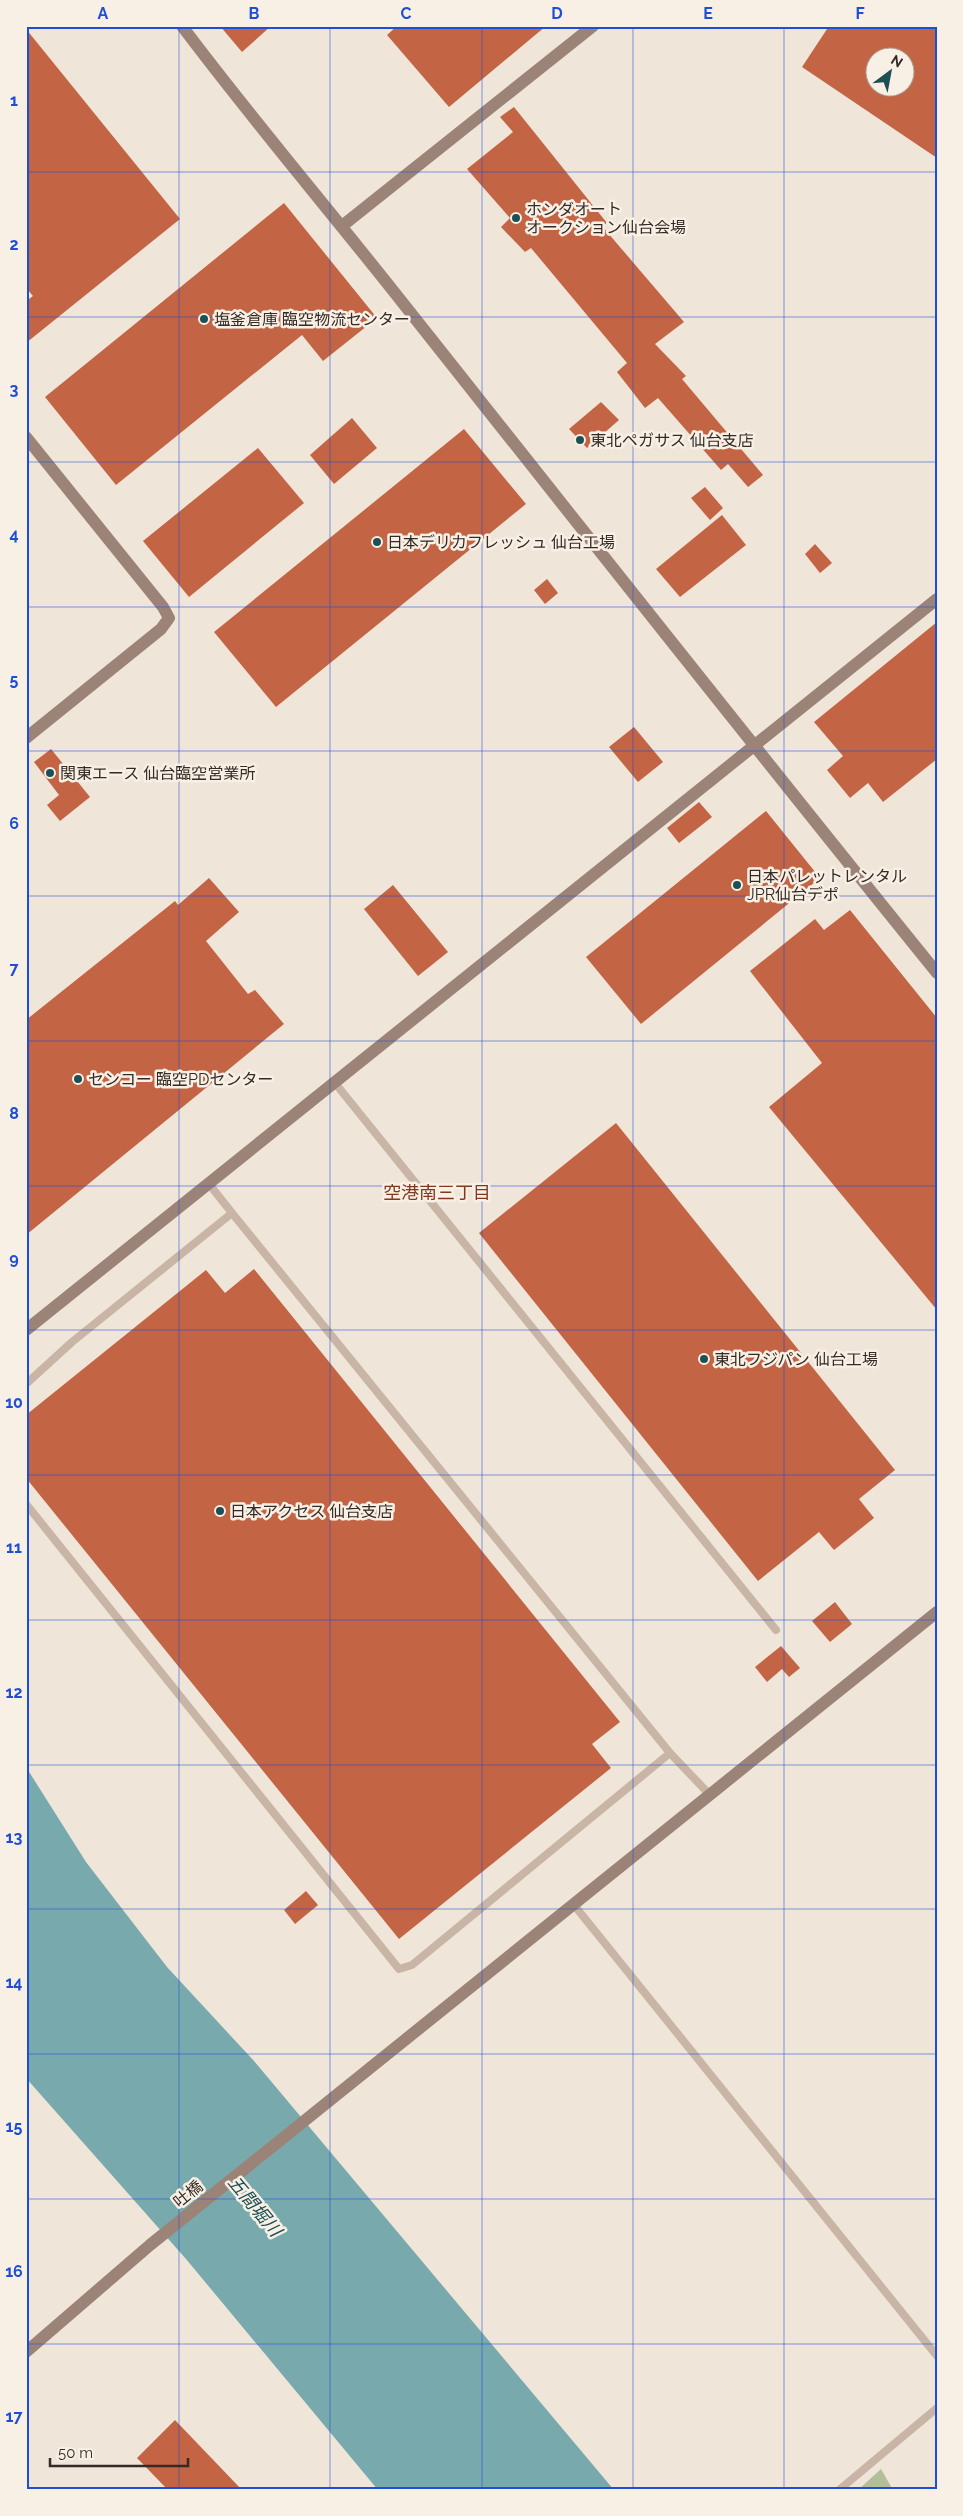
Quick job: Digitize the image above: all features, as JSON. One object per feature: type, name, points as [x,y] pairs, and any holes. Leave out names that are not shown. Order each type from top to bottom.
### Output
[{"type":"street","points":[[182,26],[242,106],[342,226],[754,747],[937,973]]},
{"type":"street","points":[[342,226],[593,26]]},
{"type":"street","points":[[26,436],[163,607],[169,618],[161,628],[26,738]]},
{"type":"street","points":[[26,1330],[937,599]]},
{"type":"street","name":"吐橋","points":[[26,2352],[150,2245],[937,1612]]},
{"type":"lane","points":[[335,1083],[776,1630]]},
{"type":"lane","points":[[209,1184],[670,1753],[710,1795]]},
{"type":"lane","points":[[26,1384],[72,1342],[232,1213]]},
{"type":"lane","points":[[26,1504],[399,1970],[412,1965],[670,1753]]},
{"type":"lane","points":[[574,1905],[937,2356]]},
{"type":"lane","points":[[839,2490],[937,2408]]},
{"type":"green space","points":[[881,2469],[893,2490],[858,2490]]},
{"type":"water","name":"五間堀川","points":[[26,1767],[86,1862],[167,1967],[254,2061],[614,2490],[378,2490],[186,2259],[26,2078]]},
{"type":"building","points":[[220,26],[271,26],[242,52]]},
{"type":"building","points":[[397,26],[546,26],[449,107],[387,35]]},
{"type":"building","points":[[829,26],[937,26],[937,158],[802,67]]},
{"type":"building","points":[[26,29],[180,219],[26,343],[26,301],[33,296],[26,288]]},
{"type":"building","points":[[514,107],[607,223],[602,226],[684,322],[655,344],[686,376],[682,379],[763,475],[748,487],[728,464],[721,470],[658,398],[645,408],[617,372],[627,363],[531,248],[525,252],[501,227],[510,218],[467,169],[513,132],[500,117]]},
{"type":"building","points":[[284,203],[377,318],[323,361],[302,335],[116,485],[45,397]]},
{"type":"building","points":[[601,402],[619,420],[587,448],[569,429]]},
{"type":"building","points":[[352,418],[377,448],[334,484],[310,455]]},
{"type":"building","points":[[464,429],[526,504],[276,707],[214,632]]},
{"type":"building","points":[[258,448],[304,503],[189,597],[143,541]]},
{"type":"building","points":[[705,487],[723,508],[710,520],[691,498]]},
{"type":"building","points":[[722,515],[746,545],[680,597],[656,569]]},
{"type":"building","points":[[815,544],[832,563],[820,573],[805,554]]},
{"type":"building","points":[[547,579],[558,593],[545,604],[534,590]]},
{"type":"building","points":[[937,622],[937,759],[883,802],[868,783],[850,798],[827,770],[843,756],[814,722]]},
{"type":"building","points":[[634,727],[663,762],[638,782],[609,747]]},
{"type":"building","points":[[51,749],[90,797],[60,821],[47,805],[59,795],[34,762]]},
{"type":"building","points":[[699,802],[712,817],[679,843],[667,828]]},
{"type":"building","points":[[766,811],[820,878],[641,1024],[586,957]]},
{"type":"building","points":[[209,878],[239,912],[206,941],[248,994],[255,990],[284,1024],[26,1235],[26,1020],[175,901],[178,905]]},
{"type":"building","points":[[393,885],[448,952],[418,976],[364,909]]},
{"type":"building","points":[[850,910],[937,1018],[937,1310],[769,1107],[822,1063],[750,971],[815,919],[824,930]]},
{"type":"building","points":[[616,1123],[895,1470],[859,1499],[874,1518],[834,1550],[819,1532],[758,1581],[479,1233]]},
{"type":"building","points":[[254,1269],[620,1722],[592,1744],[611,1768],[399,1939],[26,1478],[26,1415],[206,1270],[225,1293]]},
{"type":"building","points":[[835,1602],[852,1624],[830,1642],[812,1621]]},
{"type":"building","points":[[781,1646],[800,1668],[789,1677],[782,1669],[767,1682],[755,1667]]},
{"type":"building","points":[[306,1891],[318,1905],[295,1924],[284,1910]]},
{"type":"building","points":[[175,2420],[242,2490],[168,2490],[137,2458]]},
{"type":"place","name":"ホンダオート オークション仙台会場","points":[[516,218]]},
{"type":"place","name":"塩釜倉庫 臨空物流センター","points":[[204,319]]},
{"type":"place","name":"東北ペガサス 仙台支店","points":[[580,440]]},
{"type":"place","name":"日本デリカフレッシュ 仙台工場","points":[[377,542]]},
{"type":"place","name":"関東エース 仙台臨空営業所","points":[[50,773]]},
{"type":"place","name":"日本パレットレンタル JPR仙台デポ","points":[[737,885]]},
{"type":"place","name":"センコー 臨空PDセンター","points":[[78,1079]]},
{"type":"place","name":"東北フジパン 仙台工場","points":[[704,1359]]},
{"type":"place","name":"日本アクセス 仙台支店","points":[[220,1511]]},
{"type":"district","name":"空港南三丁目","points":[[437,1192]]}]
